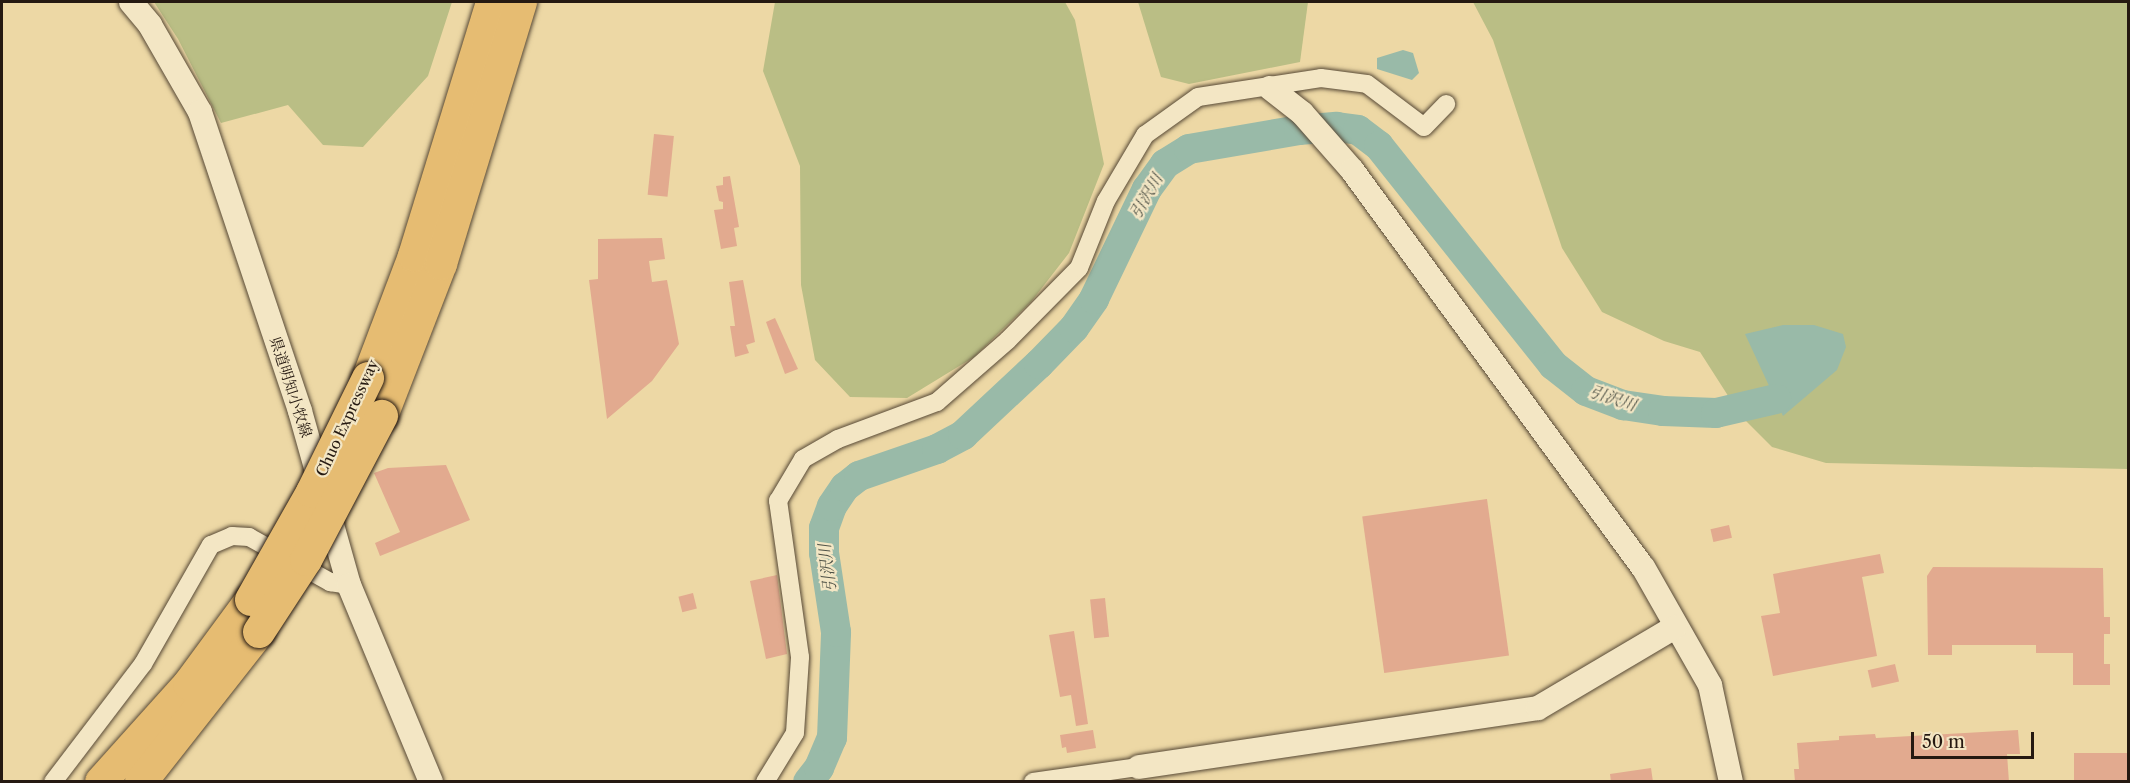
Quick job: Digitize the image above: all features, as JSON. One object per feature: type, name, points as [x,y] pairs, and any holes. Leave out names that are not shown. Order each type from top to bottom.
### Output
[{"type":"highway","name":"Chuo Expressway","points":[[101,782],[189,684],[251,600],[312,492],[369,378],[414,256],[492,2]]},
{"type":"highway","name":"Chuo Expressway","points":[[141,782],[259,632],[306,560],[382,416],[441,264],[521,2]]},
{"type":"street","name":"県道明知小牧線","points":[[131,2],[150,25],[200,112],[300,411],[350,585],[431,782]]},
{"type":"street","points":[[765,782],[795,733],[800,657],[778,501],[803,459],[838,439],[937,402],[1008,340],[1079,268],[1106,201],[1145,135],[1198,97],[1270,88],[1321,78],[1367,84],[1424,127],[1446,104]]},
{"type":"street","points":[[1270,88],[1302,113],[1352,170],[1643,567],[1675,627],[1695,652],[1710,686],[1722,727],[1731,782]]},
{"type":"street","points":[[53,782],[143,664],[211,545],[232,536],[249,537],[330,582],[350,585]]},
{"type":"street","points":[[1033,782],[1538,708],[1675,627]]},
{"type":"street","points":[[1115,782],[1139,767]]},
{"type":"green space","points":[[154,2],[452,2],[428,76],[363,147],[323,145],[288,105],[221,123],[178,39]]},
{"type":"green space","points":[[775,2],[1065,2],[1075,20],[1104,164],[1069,253],[1031,302],[974,357],[907,398],[850,397],[815,360],[801,285],[800,166],[763,71]]},
{"type":"green space","points":[[1138,2],[1308,2],[1300,62],[1189,84],[1161,77]]},
{"type":"green space","points":[[1473,2],[2128,2],[2128,469],[1826,463],[1772,447],[1741,416],[1700,352],[1664,341],[1602,312],[1562,248],[1493,40]]},
{"type":"shaded area","points":[[1403,50],[1413,53],[1419,73],[1412,80],[1377,69],[1377,58]]},
{"type":"shaded area","points":[[1783,325],[1814,325],[1843,334],[1846,347],[1837,370],[1783,416],[1745,334]]},
{"type":"building","points":[[654,134],[674,136],[668,197],[648,195]]},
{"type":"building","points":[[730,176],[739,227],[734,228],[737,246],[721,249],[714,210],[723,209],[723,202],[719,201],[716,186],[723,185],[723,177]]},
{"type":"building","points":[[662,238],[665,259],[649,261],[652,282],[667,280],[679,344],[652,381],[607,419],[589,280],[598,279],[598,239]]},
{"type":"building","points":[[743,280],[755,342],[746,345],[749,353],[735,357],[730,326],[735,326],[729,282]]},
{"type":"building","points":[[775,318],[798,369],[785,374],[766,322]]},
{"type":"building","points":[[446,465],[470,520],[380,556],[375,543],[400,532],[374,473],[388,468]]},
{"type":"building","points":[[1487,499],[1509,655],[1384,673],[1362,517]]},
{"type":"building","points":[[1729,525],[1732,538],[1713,542],[1710,529]]},
{"type":"building","points":[[1880,554],[1884,573],[1862,577],[1877,656],[1773,676],[1761,616],[1780,613],[1773,574]]},
{"type":"building","points":[[1933,567],[2103,568],[2104,617],[2110,617],[2110,634],[2104,634],[2104,664],[2110,664],[2110,685],[2073,685],[2073,653],[2036,653],[2036,645],[1952,645],[1952,655],[1928,655],[1927,576]]},
{"type":"building","points":[[777,575],[787,654],[766,659],[750,581]]},
{"type":"building","points":[[693,593],[697,609],[682,612],[678,597]]},
{"type":"building","points":[[1105,598],[1109,637],[1094,638],[1090,600]]},
{"type":"building","points":[[1074,631],[1088,724],[1076,726],[1071,695],[1060,697],[1049,635]]},
{"type":"building","points":[[1895,664],[1899,682],[1872,688],[1868,670]]},
{"type":"building","points":[[1093,730],[1096,748],[1067,753],[1066,747],[1062,748],[1060,735]]},
{"type":"building","points":[[2018,730],[2020,754],[2007,754],[2009,782],[1795,782],[1794,769],[1799,769],[1797,743],[1839,740],[1839,736],[1875,734],[1876,738]]},
{"type":"building","points":[[2074,753],[2128,753],[2128,782],[2074,782]]},
{"type":"building","points":[[1651,768],[1653,782],[1611,782],[1610,774]]},
{"type":"waterway","name":"引沢川","points":[[808,782],[819,768],[832,738],[836,632],[824,553],[824,528],[832,506],[845,487],[859,476],[937,449],[963,435],[1039,364],[1074,328],[1094,299],[1147,189],[1165,164],[1189,149],[1299,130],[1337,127],[1358,130],[1379,146],[1553,365],[1586,391],[1623,405],[1663,411],[1716,413],[1776,399]]}]
